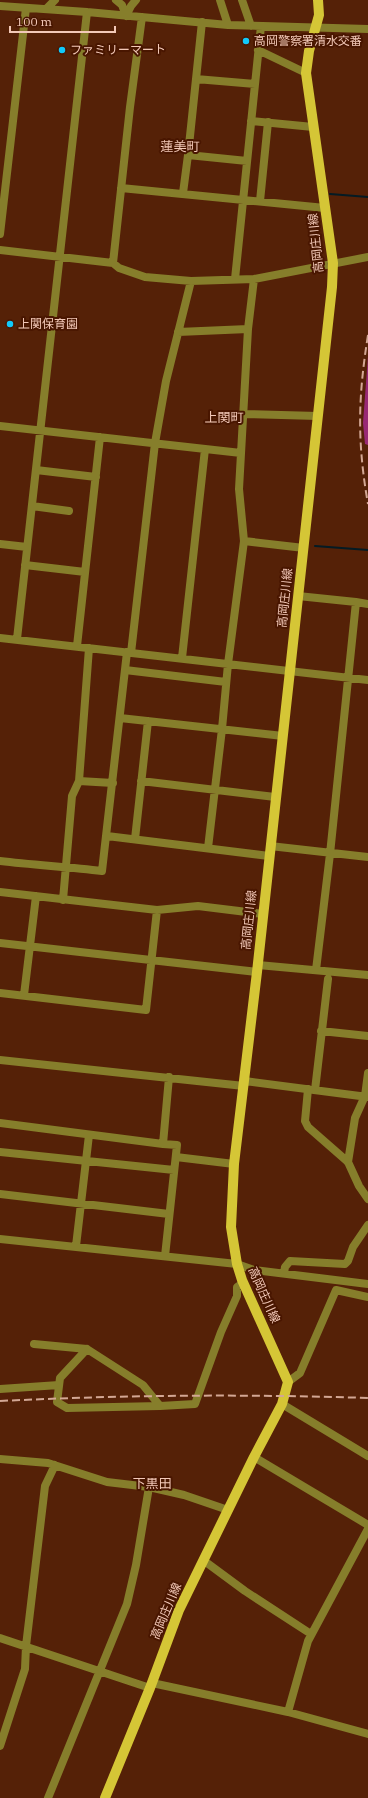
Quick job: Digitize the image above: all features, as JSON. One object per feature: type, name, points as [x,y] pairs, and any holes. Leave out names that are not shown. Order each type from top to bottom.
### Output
[{"type":"main road","name":"高岡庄川線","points":[[105,1798],[151,1686],[179,1610],[254,1457],[282,1404],[288,1382],[243,1283],[237,1264],[231,1227],[234,1164],[332,287],[333,263],[306,73],[309,51],[319,15],[318,0]]},
{"type":"street","points":[[46,9],[55,0]]},
{"type":"street","points":[[116,0],[122,5],[126,16]]},
{"type":"street","points":[[126,16],[130,6],[136,0]]},
{"type":"street","points":[[220,0],[228,25]]},
{"type":"street","points":[[242,0],[251,26]]},
{"type":"street","points":[[0,6],[87,12],[228,25],[368,29]]},
{"type":"street","points":[[0,234],[26,8]]},
{"type":"street","points":[[16,640],[87,12]]},
{"type":"street","points":[[114,263],[142,17]]},
{"type":"street","points":[[183,193],[202,22]]},
{"type":"street","points":[[235,279],[261,26]]},
{"type":"street","points":[[258,50],[306,73]]},
{"type":"street","points":[[196,79],[255,84]]},
{"type":"street","points":[[251,121],[313,127]]},
{"type":"street","points":[[260,201],[268,122]]},
{"type":"street","points":[[188,156],[247,161]]},
{"type":"street","points":[[122,188],[325,208]]},
{"type":"street","points":[[0,250],[114,263],[119,268],[145,277],[191,281],[254,279],[368,257]]},
{"type":"street","points":[[208,848],[228,664],[244,541],[239,489],[248,330],[254,279]]},
{"type":"street","points":[[0,861],[44,866],[66,866],[102,871],[125,670],[129,652],[155,444],[166,381],[191,281]]},
{"type":"street","points":[[178,332],[248,330]]},
{"type":"street","points":[[244,414],[318,416]]},
{"type":"street","points":[[0,426],[242,453]]},
{"type":"street","points":[[77,646],[100,437]]},
{"type":"street","points":[[182,658],[205,449]]},
{"type":"street","points":[[36,470],[96,477]]},
{"type":"street","points":[[32,506],[69,511]]},
{"type":"street","points":[[244,541],[304,548]]},
{"type":"street","points":[[0,544],[27,547]]},
{"type":"street","points":[[25,565],[85,572]]},
{"type":"street","points":[[298,596],[368,604]]},
{"type":"street","points":[[316,970],[330,854],[356,602]]},
{"type":"street","points":[[0,638],[368,680]]},
{"type":"street","points":[[63,900],[72,796],[79,781],[89,648]]},
{"type":"street","points":[[125,670],[226,682]]},
{"type":"street","points":[[120,718],[283,736]]},
{"type":"street","points":[[135,839],[148,721]]},
{"type":"street","points":[[79,781],[113,783]]},
{"type":"street","points":[[141,781],[276,796]]},
{"type":"street","points":[[107,836],[208,848],[368,857]]},
{"type":"street","points":[[0,892],[157,910],[198,906],[263,914]]},
{"type":"street","points":[[24,995],[36,896]]},
{"type":"street","points":[[0,993],[146,1010],[157,910]]},
{"type":"street","points":[[0,943],[151,960],[257,968],[316,970],[368,975]]},
{"type":"street","points":[[328,979],[321,1031],[305,1121],[308,1127],[348,1162],[359,1186],[368,1198]]},
{"type":"street","points":[[321,1031],[368,1036]]},
{"type":"street","points":[[0,1060],[366,1096]]},
{"type":"street","points":[[348,1162],[355,1118],[366,1096],[368,1073]]},
{"type":"street","points":[[163,1144],[169,1077]]},
{"type":"street","points":[[0,1122],[89,1135],[177,1145],[164,1256]]},
{"type":"street","points":[[76,1246],[89,1135]]},
{"type":"street","points":[[0,1152],[174,1170]]},
{"type":"street","points":[[176,1157],[234,1164]]},
{"type":"street","points":[[0,1194],[170,1214]]},
{"type":"street","points":[[284,1274],[284,1267],[290,1261],[345,1264],[348,1261],[353,1247],[368,1225]]},
{"type":"street","points":[[0,1239],[237,1264],[254,1270],[368,1284]]},
{"type":"street","points":[[87,1349],[60,1378],[57,1402],[67,1408],[195,1404],[221,1332],[237,1296],[238,1286],[243,1283]]},
{"type":"street","points":[[288,1382],[300,1374],[336,1290],[368,1297]]},
{"type":"street","points":[[34,1344],[87,1349],[143,1385],[160,1406]]},
{"type":"street","points":[[0,1389],[59,1385]]},
{"type":"street","points":[[282,1404],[368,1456]]},
{"type":"street","points":[[254,1457],[368,1525]]},
{"type":"street","points":[[0,1459],[55,1465],[107,1482],[149,1487],[184,1495],[228,1510]]},
{"type":"street","points":[[0,1746],[25,1669],[26,1646],[45,1486],[55,1465]]},
{"type":"street","points":[[48,1798],[127,1604],[136,1565],[149,1487]]},
{"type":"street","points":[[288,1712],[311,1634],[368,1529]]},
{"type":"street","points":[[203,1560],[245,1591],[311,1634]]},
{"type":"street","points":[[0,1638],[99,1672],[151,1686],[288,1712],[368,1734]]},
{"type":"shaded area","points":[[368,356],[368,445],[365,444],[363,423]]},
{"type":"waterway","points":[[330,194],[368,197]]},
{"type":"waterway","points":[[315,546],[368,550]]},
{"type":"railway","points":[[368,335],[362,379],[360,420],[362,460],[368,504]]},
{"type":"railway","points":[[0,1401],[92,1397],[184,1396],[368,1398]]},
{"type":"place","name":"高岡警察署清水交番","points":[[246,41]]},
{"type":"place","name":"ファミリーマート","points":[[62,50]]},
{"type":"place","name":"上関保育園","points":[[10,324]]},
{"type":"district","name":"蓮美町","points":[[180,146]]},
{"type":"district","name":"上関町","points":[[224,417]]},
{"type":"district","name":"下黒田","points":[[152,1483]]}]
